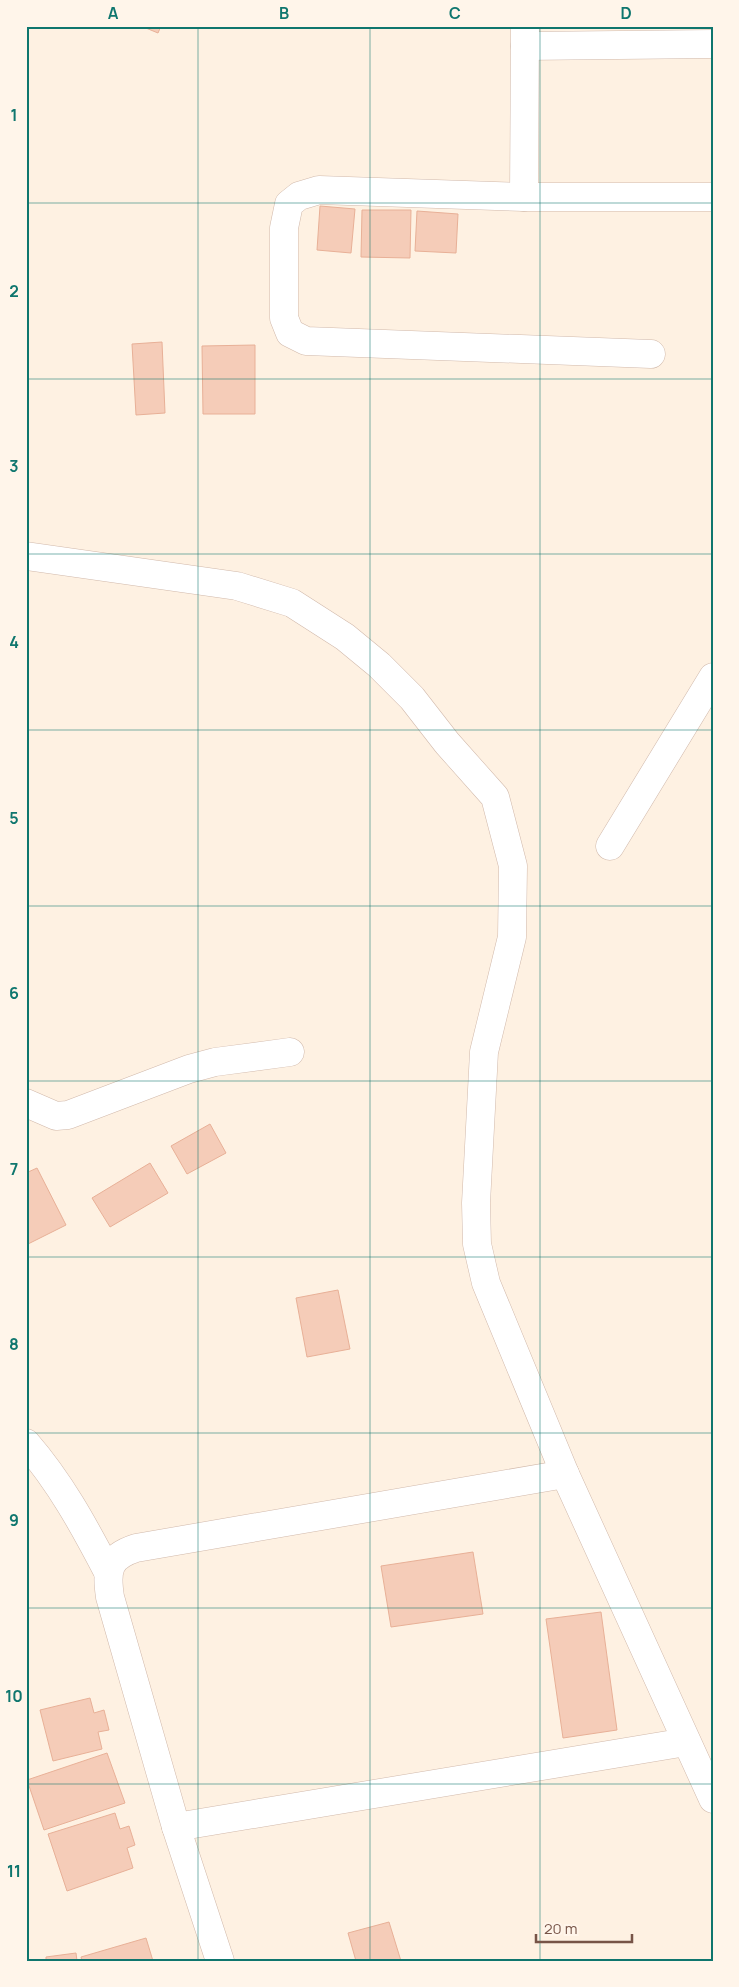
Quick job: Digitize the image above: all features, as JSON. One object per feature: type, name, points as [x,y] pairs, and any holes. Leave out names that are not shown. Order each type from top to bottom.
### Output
[{"type":"street","points":[[524,197],[525,36],[713,44]]},
{"type":"street","points":[[651,354],[306,341],[290,333],[284,318],[284,228],[289,204],[299,196],[318,190],[524,197],[713,197]]},
{"type":"street","points":[[26,556],[237,586],[292,603],[345,637],[379,664],[412,698],[495,797],[513,866],[512,937],[484,1052],[476,1203],[477,1244],[486,1283],[565,1474],[713,1799]]},
{"type":"street","points":[[610,846],[713,677]]},
{"type":"street","points":[[26,1103],[49,1114],[63,1116],[189,1068],[215,1062],[290,1052]]},
{"type":"street","points":[[26,1443],[64,1493],[108,1572],[110,1597],[176,1827],[220,1961]]},
{"type":"street","points":[[108,1572],[115,1559],[123,1552],[136,1548],[565,1474]]},
{"type":"street","points":[[176,1827],[686,1742]]},
{"type":"building","points":[[141,26],[161,26],[158,33]]},
{"type":"building","points":[[320,206],[355,209],[351,253],[317,250]]},
{"type":"building","points":[[362,210],[411,210],[410,258],[361,257]]},
{"type":"building","points":[[417,211],[458,214],[456,253],[415,251]]},
{"type":"building","points":[[162,342],[165,413],[136,415],[132,344]]},
{"type":"building","points":[[255,345],[255,414],[203,414],[202,346]]},
{"type":"building","points":[[210,1124],[226,1153],[187,1174],[171,1146]]},
{"type":"building","points":[[150,1163],[168,1193],[110,1227],[92,1198]]},
{"type":"building","points":[[37,1168],[66,1225],[26,1245],[26,1173]]},
{"type":"building","points":[[338,1290],[350,1349],[307,1357],[296,1298]]},
{"type":"building","points":[[473,1552],[483,1614],[391,1627],[381,1566]]},
{"type":"building","points":[[601,1612],[617,1730],[563,1738],[546,1619]]},
{"type":"building","points":[[90,1698],[94,1713],[104,1710],[109,1730],[98,1732],[102,1749],[53,1761],[40,1710]]},
{"type":"building","points":[[107,1753],[125,1803],[44,1830],[27,1780]]},
{"type":"building","points":[[115,1813],[120,1829],[129,1826],[135,1845],[127,1848],[133,1868],[67,1891],[48,1834]]},
{"type":"building","points":[[389,1922],[401,1961],[356,1961],[348,1933]]},
{"type":"building","points":[[146,1938],[153,1961],[82,1961],[81,1957]]},
{"type":"building","points":[[76,1953],[77,1961],[46,1961],[46,1957]]}]
